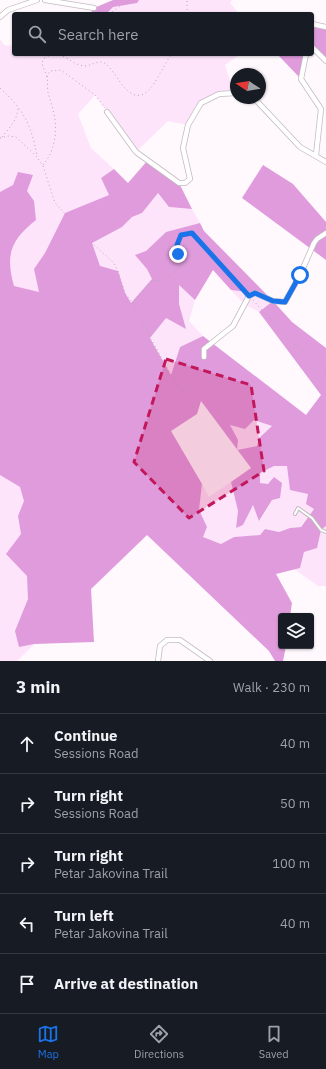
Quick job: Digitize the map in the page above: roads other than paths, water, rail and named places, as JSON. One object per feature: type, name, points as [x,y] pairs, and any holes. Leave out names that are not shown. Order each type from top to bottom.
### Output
[{"type":"street","points":[[0,17],[8,10],[37,0]]},
{"type":"street","points":[[44,0],[94,8]]},
{"type":"street","points":[[314,24],[326,27]]},
{"type":"street","points":[[314,49],[326,61]]},
{"type":"street","points":[[306,56],[301,79],[321,109],[316,155]]},
{"type":"street","points":[[107,112],[136,152],[179,183],[186,183],[190,179],[184,148],[188,125],[201,103],[219,94],[230,93]]},
{"type":"street","points":[[260,104],[300,147],[326,162]]},
{"type":"street","points":[[204,357],[204,349],[233,326],[249,296],[255,293],[273,301],[285,302],[300,275],[314,243],[326,233]]},
{"type":"street","points":[[158,661],[160,646],[167,640],[180,640],[210,661]]},
{"type":"lane","points":[[295,514],[298,508],[312,518],[321,530],[326,532]]}]
